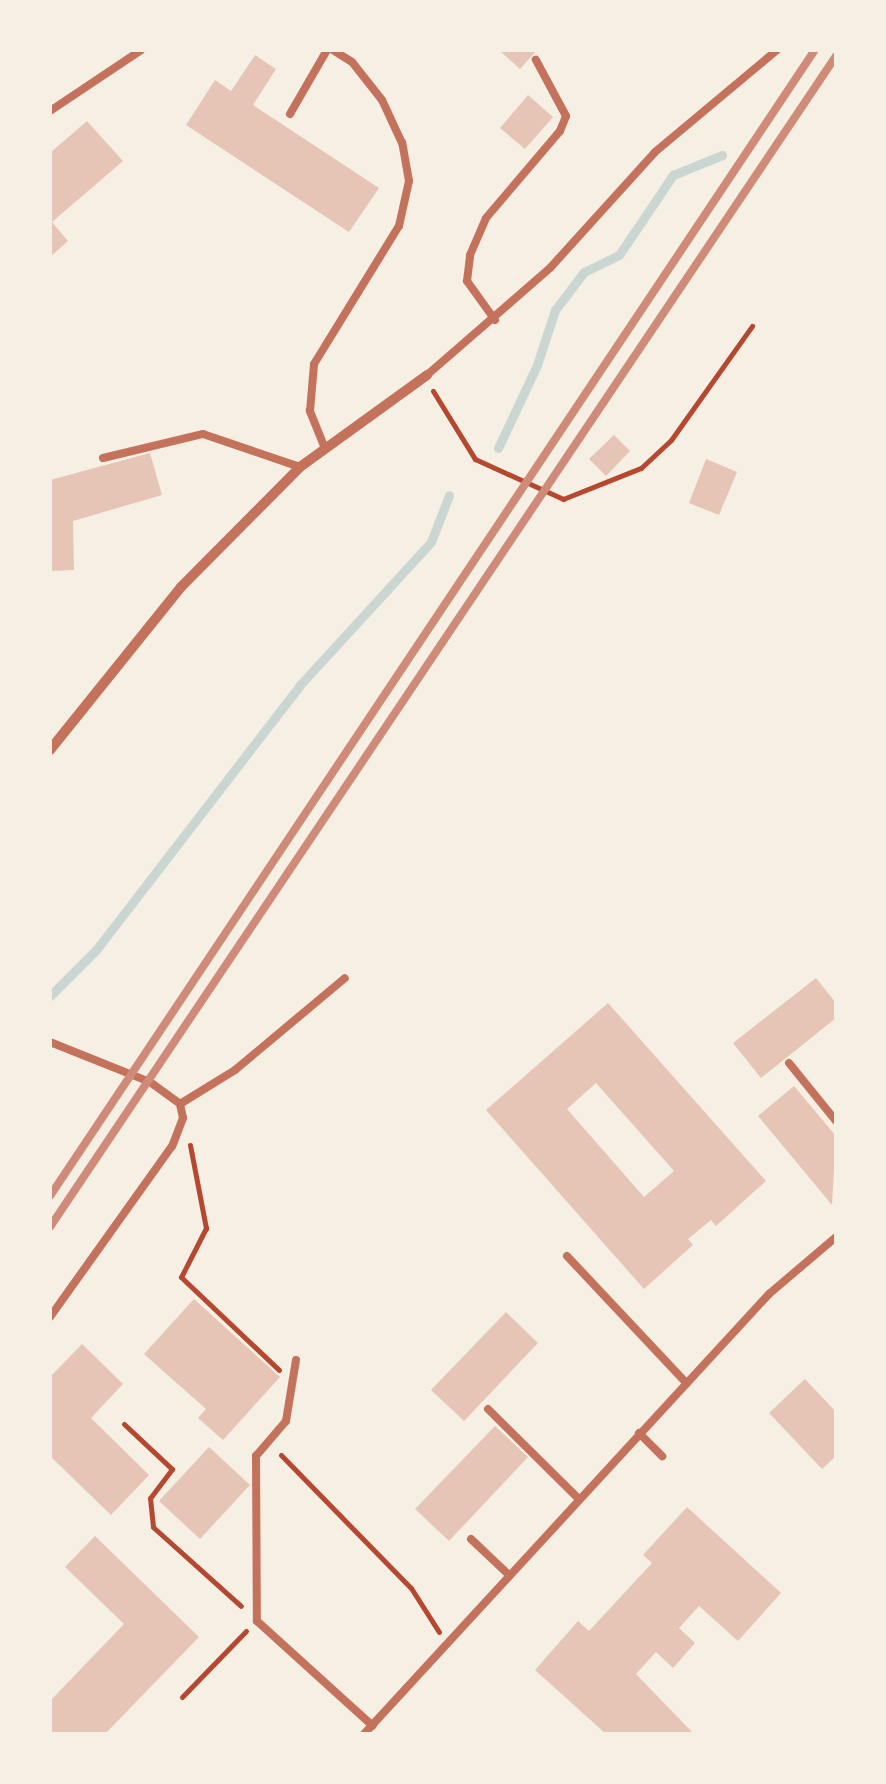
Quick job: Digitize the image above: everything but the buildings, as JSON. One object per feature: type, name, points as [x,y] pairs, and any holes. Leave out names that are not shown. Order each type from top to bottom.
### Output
[{"type":"street","points":[[50,750],[181,588],[300,467],[324,446],[427,376]]},
{"type":"lane","points":[[50,111],[141,50]]},
{"type":"lane","points":[[290,114],[330,50],[352,62],[382,100],[402,143],[409,181],[400,226],[314,364],[310,412],[324,446]]},
{"type":"lane","points":[[427,376],[495,320],[655,152],[777,50]]},
{"type":"lane","points":[[495,320],[468,282],[470,255],[486,218],[560,131],[566,116],[536,60]]},
{"type":"lane","points":[[103,458],[202,434],[226,436],[300,467]]},
{"type":"lane","points":[[180,1104],[236,1070],[345,978]]},
{"type":"lane","points":[[50,1042],[135,1074],[180,1104]]},
{"type":"lane","points":[[789,1063],[836,1121]]},
{"type":"lane","points":[[50,1316],[172,1146],[182,1129],[180,1104]]},
{"type":"lane","points":[[364,1734],[507,1572],[770,1294],[836,1237]]},
{"type":"lane","points":[[567,1256],[687,1384]]},
{"type":"lane","points":[[296,1360],[286,1421],[256,1456],[256,1621],[373,1726]]},
{"type":"lane","points":[[488,1409],[579,1499]]},
{"type":"lane","points":[[639,1433],[662,1456]]},
{"type":"lane","points":[[471,1539],[507,1572]]},
{"type":"path","points":[[427,376],[475,459],[563,499],[641,468],[671,440],[752,326]]},
{"type":"path","points":[[180,1104],[206,1228],[181,1277],[281,1372],[296,1360]]},
{"type":"path","points":[[124,1424],[172,1469],[150,1498],[153,1527],[256,1621],[182,1697]]},
{"type":"path","points":[[269,1441],[412,1588],[446,1644]]},
{"type":"waterway","points":[[498,448],[537,365],[555,310],[584,272],[619,255],[673,175],[722,155]]},
{"type":"waterway","points":[[50,996],[96,950],[299,686],[431,542],[449,495]]},
{"type":"railway","points":[[50,1196],[815,50]]},
{"type":"railway","points":[[50,1227],[836,56]]}]
